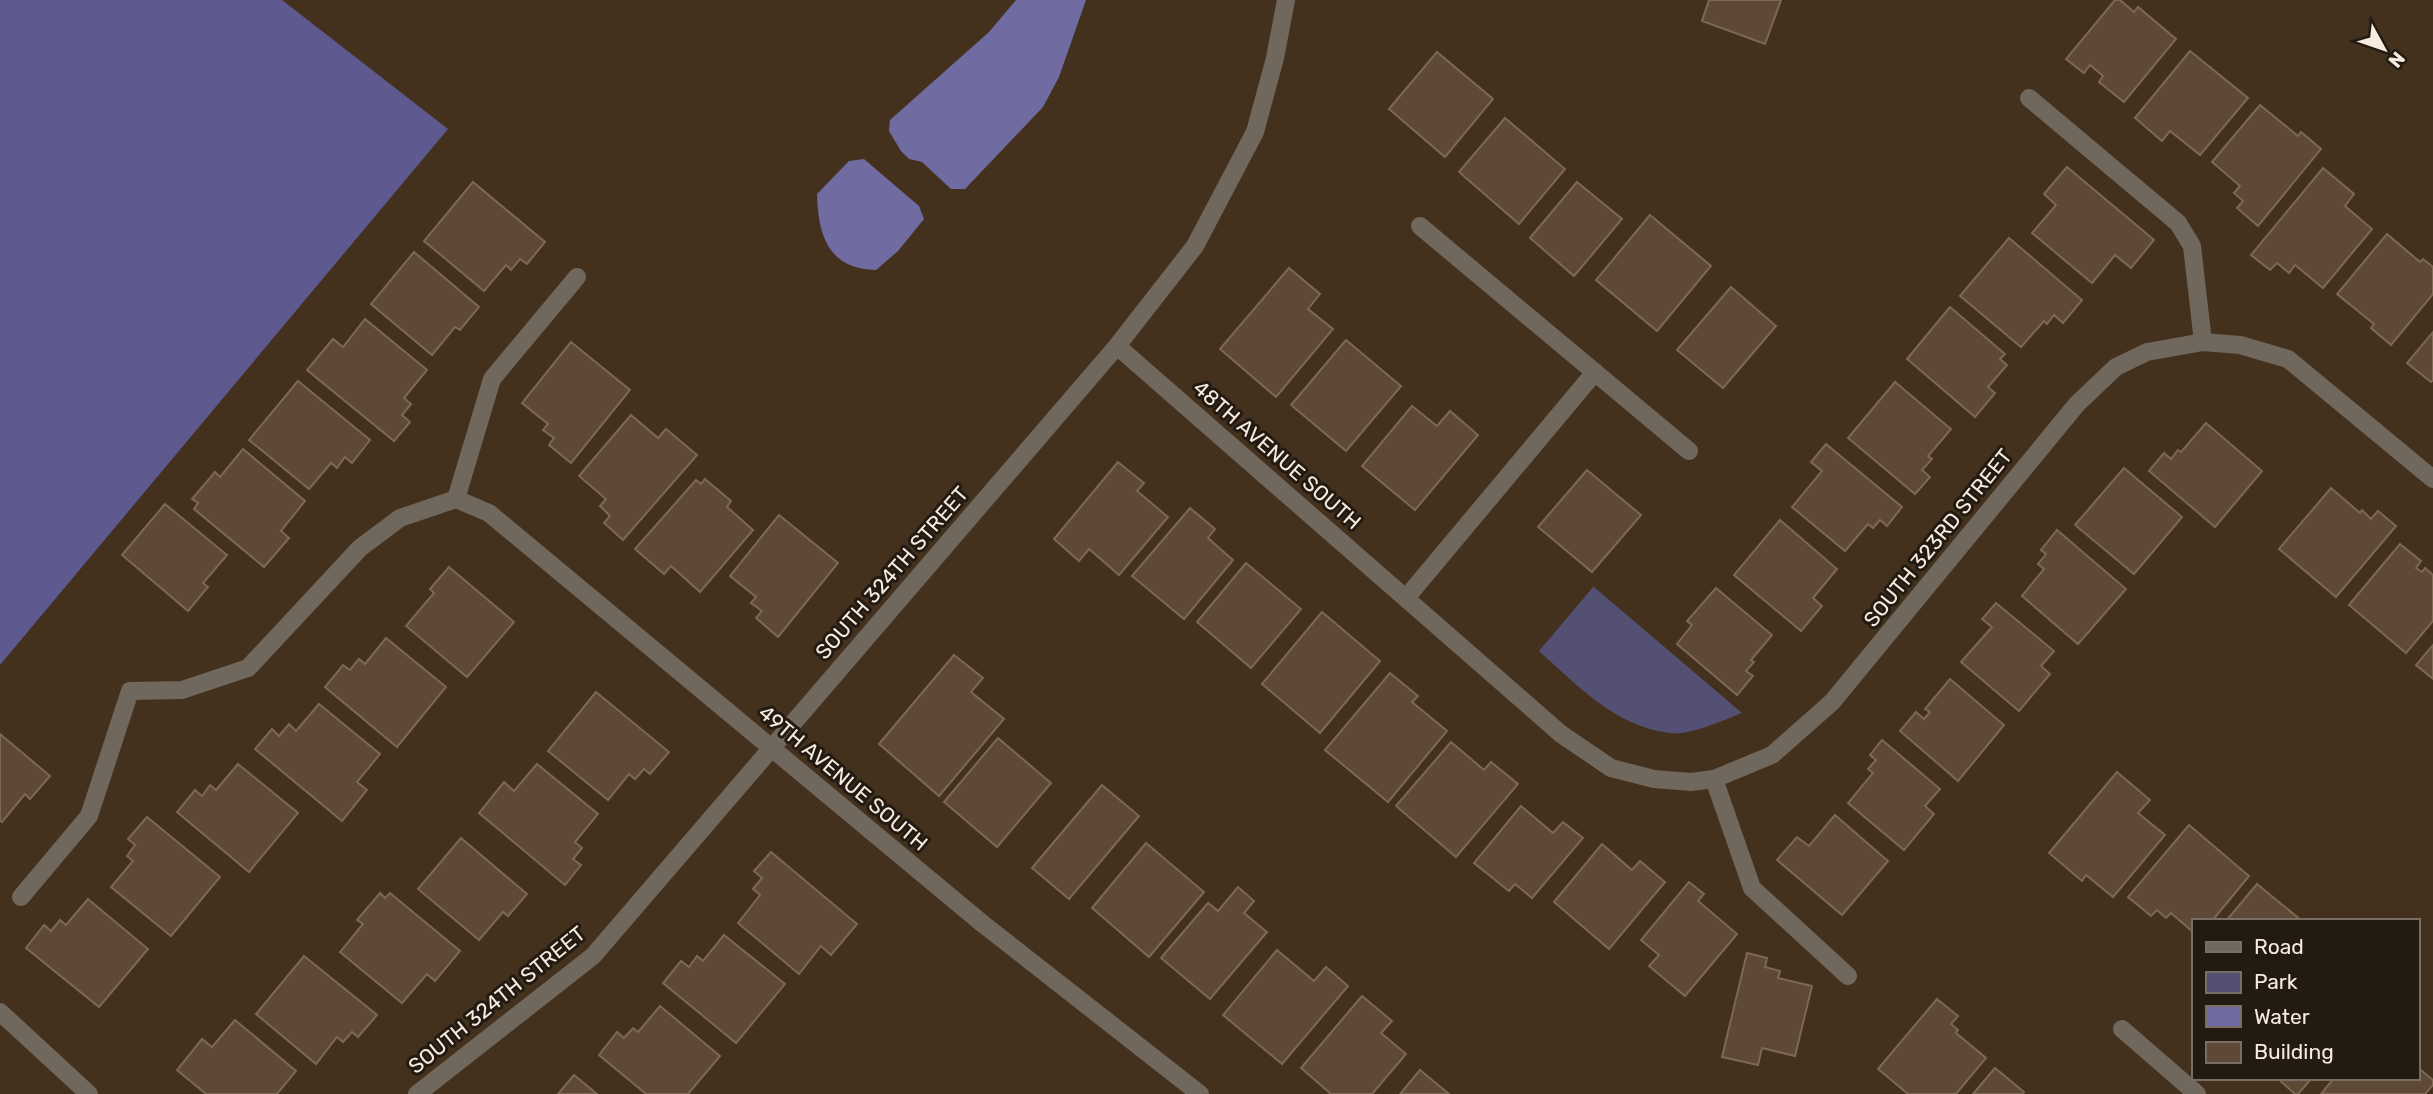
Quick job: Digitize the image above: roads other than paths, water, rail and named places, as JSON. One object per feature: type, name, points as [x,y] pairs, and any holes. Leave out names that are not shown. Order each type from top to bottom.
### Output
[{"type":"street","name":"SOUTH 324TH STREET","points":[[417,1094],[593,956],[1117,346],[1195,246],[1255,132],[1275,58],[1286,0]]},
{"type":"street","points":[[2029,98],[2178,223],[2192,246],[2203,342]]},
{"type":"street","points":[[1420,226],[1689,451]]},
{"type":"street","points":[[21,897],[89,816],[130,691],[182,690],[248,668],[360,548],[400,518],[456,499],[492,379],[577,277]]},
{"type":"street","name":"SOUTH 323RD STREET","points":[[1714,779],[1772,755],[1832,702],[2077,404],[2116,367],[2147,352],[2203,342],[2240,345],[2288,359],[2433,478]]},
{"type":"street","name":"48TH AVENUE SOUTH","points":[[1117,346],[1561,734],[1611,768],[1654,779],[1690,782],[1714,779]]},
{"type":"street","points":[[1406,598],[1595,372]]},
{"type":"street","name":"49TH AVENUE SOUTH","points":[[456,499],[489,513],[983,923],[1200,1094]]},
{"type":"street","points":[[1714,779],[1752,888],[1848,976]]},
{"type":"street","points":[[0,1012],[89,1094]]},
{"type":"street","points":[[2122,1029],[2197,1094]]},
{"type":"water","points":[[1016,0],[1086,0],[1059,77],[1043,107],[965,189],[951,189],[922,162],[909,159],[901,151],[889,131],[890,120],[989,32]]},
{"type":"water","points":[[864,159],[919,206],[924,219],[898,251],[876,270],[860,268],[837,256],[823,236],[818,209],[817,194],[849,161]]}]
